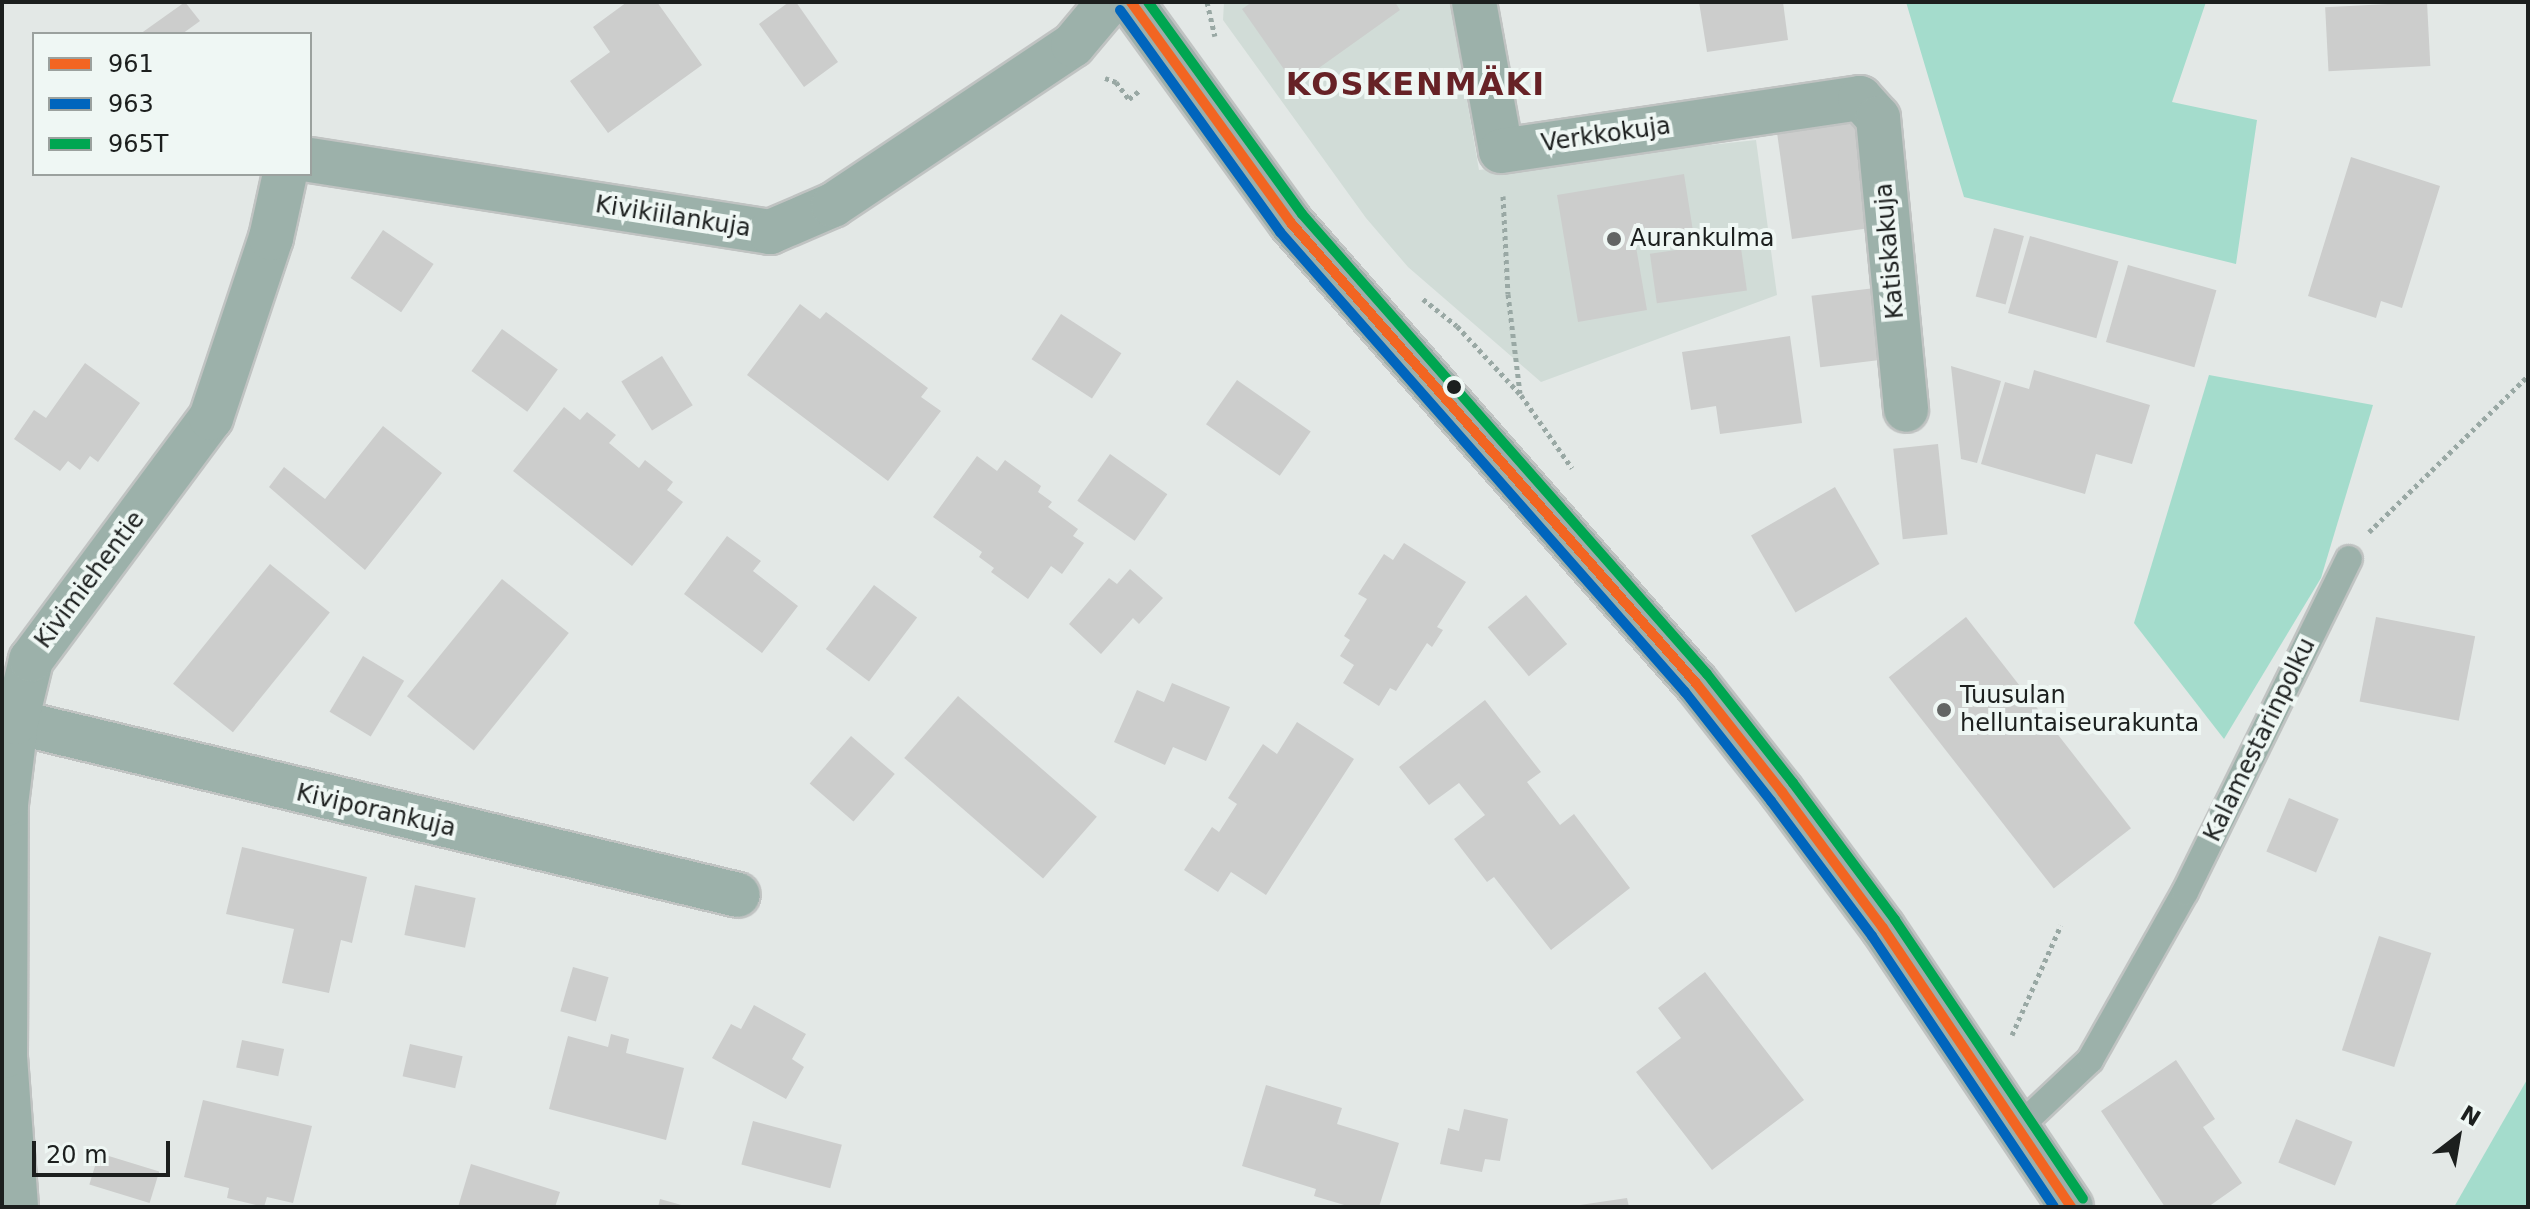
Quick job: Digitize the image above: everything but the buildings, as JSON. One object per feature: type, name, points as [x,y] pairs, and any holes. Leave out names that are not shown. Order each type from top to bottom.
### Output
[{"type":"street","name":"Kivikiilankuja","points":[[312,160],[770,232],[833,205],[1073,45],[1109,2]]},
{"type":"street","points":[[1131,2],[1291,223],[1696,683],[1883,928],[2020,1126],[2071,1207]]},
{"type":"street","points":[[1474,2],[1501,151]]},
{"type":"street","name":"Verkkokuja","points":[[1501,151],[1860,98]]},
{"type":"street","name":"Katiskakuja","points":[[1860,98],[1878,118],[1906,410]]},
{"type":"street","name":"Kivimiehentie","points":[[16,1207],[5,961],[6,804],[16,722],[31,660],[211,418],[271,238],[285,176]]},
{"type":"street","name":"Kiviporankuja","points":[[16,722],[738,895]]},
{"type":"lane","name":"Kalamestarinpolku","points":[[2020,1126],[2090,1060],[2185,892],[2349,559]]},
{"type":"path","points":[[1207,2],[1215,38]]},
{"type":"path","points":[[1501,151],[1508,294],[1521,395]]},
{"type":"path","points":[[2349,559],[2387,509],[2528,376]]},
{"type":"path","points":[[2006,1047],[2061,925]]},
{"type":"shaded area","points":[[1224,2],[1450,2],[1479,170],[1756,140],[1777,295],[1541,382],[1408,267],[1366,218],[1223,20]]},
{"type":"green space","points":[[1906,2],[2206,2],[2172,102],[2257,120],[2236,264],[1964,197]]},
{"type":"green space","points":[[2209,375],[2373,405],[2321,578],[2224,739],[2134,623]]},
{"type":"green space","points":[[2528,1078],[2528,1207],[2454,1207]]},
{"type":"transit line","name":"961","points":[[1131,2],[1291,223],[1696,683],[1782,792],[1883,928],[2071,1207]]},
{"type":"transit line","name":"965T","points":[[1148,2],[1302,214],[1707,674],[1793,783],[1895,920],[2083,1199]]},
{"type":"transit line","name":"963","points":[[1120,10],[1280,232],[1685,692],[1771,801],[1872,936],[2054,1207]]},
{"type":"place","name":"Aurankulma","points":[[1614,239]]},
{"type":"place","name":"Tuusulan helluntaiseurakunta","points":[[1944,710]]},
{"type":"district","name":"KOSKENMÄKI","points":[[1416,84]]}]
